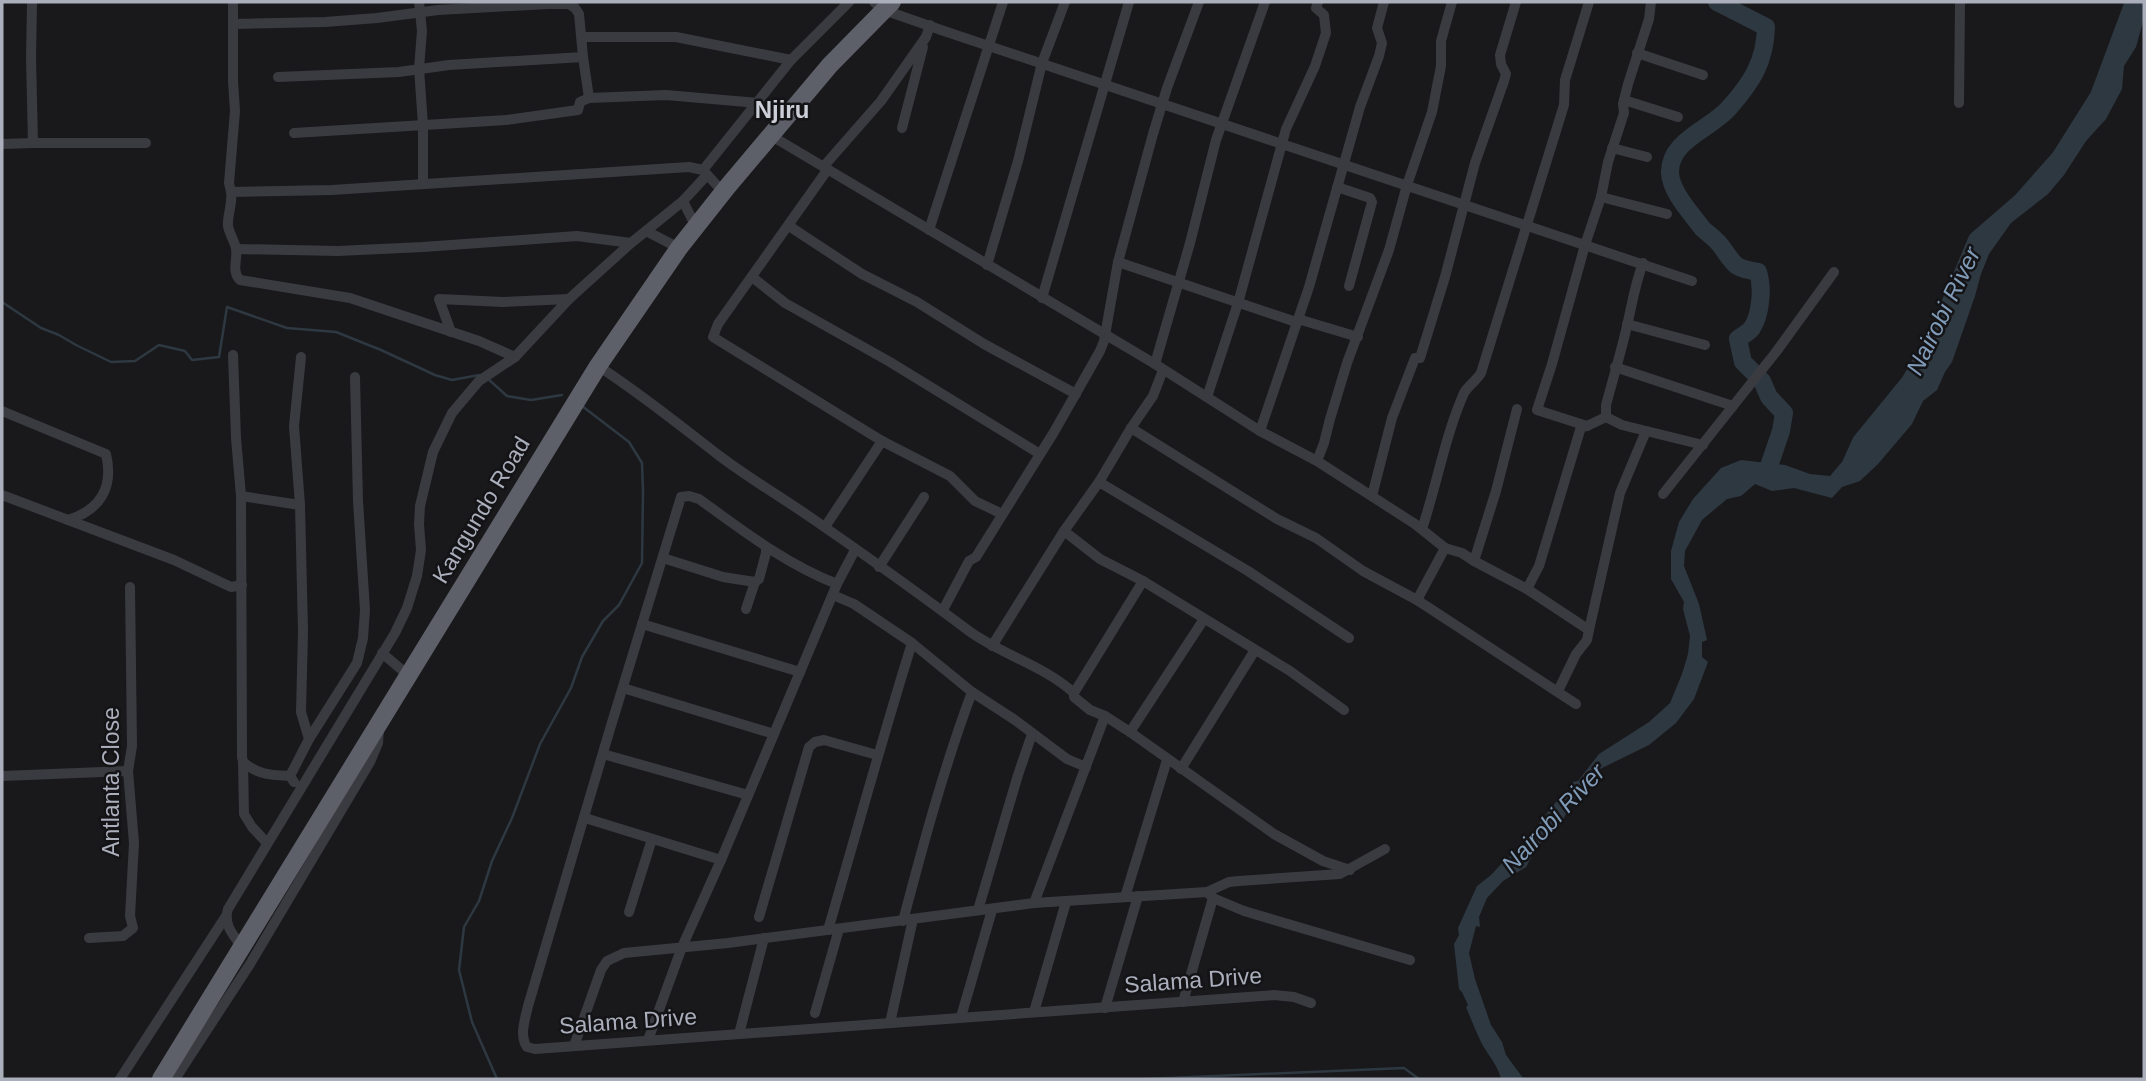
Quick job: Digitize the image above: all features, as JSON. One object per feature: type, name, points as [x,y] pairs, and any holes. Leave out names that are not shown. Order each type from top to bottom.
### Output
[{"type":"highway","name":"Kangundo Road","points":[[161,1079],[598,366],[678,248],[770,135],[883,5]]},
{"type":"street","points":[[32,2],[30,58],[33,143]]},
{"type":"street","points":[[233,2],[235,111],[229,183],[232,199],[228,225],[236,249],[236,276],[240,280],[350,298],[515,357]]},
{"type":"street","points":[[120,1079],[226,916],[267,843],[395,633],[407,608],[417,576],[421,550],[420,506],[433,452],[452,413],[479,381],[515,357],[569,299],[683,201],[791,60],[849,2]]},
{"type":"street","points":[[929,230],[1003,2]]},
{"type":"street","points":[[987,265],[1018,161],[1042,63],[1065,2]]},
{"type":"street","points":[[1042,298],[1129,2]]},
{"type":"street","points":[[943,610],[969,561],[976,557],[1100,351],[1118,262],[1162,103],[1199,2]]},
{"type":"street","points":[[992,646],[1153,396],[1179,282],[1221,124],[1265,2]]},
{"type":"street","points":[[1207,397],[1238,303],[1286,130],[1315,66],[1326,33],[1324,15],[1316,8],[1318,2]]},
{"type":"street","points":[[1259,432],[1297,321],[1360,107],[1379,56],[1382,43],[1377,28],[1384,2]]},
{"type":"street","points":[[1317,461],[1347,363],[1389,250],[1407,184],[1432,112],[1441,66],[1441,41],[1452,2]]},
{"type":"street","points":[[1372,496],[1392,418],[1415,358],[1420,358],[1462,205],[1506,74],[1500,55],[1516,2]]},
{"type":"street","points":[[1422,528],[1445,447],[1464,393],[1481,373],[1563,105],[1565,79],[1590,2]]},
{"type":"street","points":[[1587,426],[1537,410],[1601,197],[1608,162],[1624,113],[1624,100],[1649,19],[1651,2]]},
{"type":"street","points":[[1959,103],[1960,2]]},
{"type":"street","points":[[234,24],[325,22],[420,7],[569,4],[579,14],[589,98]]},
{"type":"street","points":[[883,5],[930,25],[1343,166],[1407,184],[1462,205],[1692,281]]},
{"type":"street","points":[[420,7],[422,184]]},
{"type":"street","points":[[902,128],[912,82],[930,25]]},
{"type":"street","points":[[583,37],[676,37],[791,60]]},
{"type":"street","points":[[926,37],[881,101],[826,167],[789,226],[718,324],[713,337],[882,441],[950,476],[975,501],[1002,514]]},
{"type":"street","points":[[1637,53],[1703,75]]},
{"type":"street","points":[[278,77],[398,72],[502,61],[583,57]]},
{"type":"street","points":[[294,133],[506,120],[578,110],[580,102],[589,98],[666,95],[758,103]]},
{"type":"street","points":[[1624,100],[1678,117]]},
{"type":"street","points":[[770,135],[1159,367],[1259,432],[1317,461],[1422,528],[1445,548],[1462,553],[1527,589],[1589,630]]},
{"type":"street","points":[[2,144],[146,143]]},
{"type":"street","points":[[1612,148],[1647,157]]},
{"type":"street","points":[[231,192],[332,190],[690,167],[705,173],[723,192]]},
{"type":"street","points":[[1337,187],[1370,198],[1372,202],[1349,286]]},
{"type":"street","points":[[1601,197],[1667,214]]},
{"type":"street","points":[[683,201],[696,227]]},
{"type":"street","points":[[789,226],[863,274],[917,302],[984,344],[1076,394]]},
{"type":"street","points":[[646,231],[678,248]]},
{"type":"street","points":[[236,249],[338,251],[577,236],[631,243]]},
{"type":"street","points":[[1118,262],[1238,303],[1358,337]]},
{"type":"street","points":[[1605,417],[1631,300],[1643,263]]},
{"type":"street","points":[[1663,494],[1776,352],[1834,272]]},
{"type":"street","points":[[752,277],[785,303],[878,355],[1040,454]]},
{"type":"street","points":[[451,332],[439,299],[503,302],[569,299]]},
{"type":"street","points":[[1627,324],[1705,345]]},
{"type":"street","points":[[233,355],[241,496],[244,814],[267,843]]},
{"type":"street","points":[[301,357],[295,426],[303,631],[301,712],[309,739]]},
{"type":"street","points":[[598,366],[636,391],[717,454],[992,646],[1035,666],[1074,692]]},
{"type":"street","points":[[1615,367],[1733,406]]},
{"type":"street","points":[[290,776],[309,739],[357,663],[363,638],[365,610],[358,501],[355,377]]},
{"type":"street","points":[[1474,561],[1496,491],[1517,409]]},
{"type":"street","points":[[2,411],[106,454],[109,476],[103,495],[96,506],[68,520]]},
{"type":"street","points":[[1527,589],[1539,566],[1581,427],[1605,417]]},
{"type":"street","points":[[1605,417],[1622,425],[1703,445]]},
{"type":"street","points":[[1131,428],[1277,519],[1316,538],[1363,571],[1417,600],[1576,704]]},
{"type":"street","points":[[1558,691],[1576,654],[1587,640],[1620,493],[1646,431]]},
{"type":"street","points":[[825,527],[882,441]]},
{"type":"street","points":[[1098,482],[1248,570],[1349,638]]},
{"type":"street","points":[[2,495],[174,560],[231,587],[242,585]]},
{"type":"street","points":[[241,496],[300,505]]},
{"type":"street","name":"Salama Drive","points":[[766,548],[699,499],[689,496],[681,497],[678,501],[523,1027],[523,1041],[527,1047],[535,1049],[1283,995],[1311,1003]]},
{"type":"street","points":[[879,567],[924,497]]},
{"type":"street","points":[[1064,531],[1100,559],[1143,580],[1290,671],[1345,710]]},
{"type":"street","points":[[746,609],[755,582],[759,579],[766,548],[835,589],[912,643],[972,692],[1015,720],[1067,760],[1086,767]]},
{"type":"street","points":[[1417,600],[1445,548]]},
{"type":"street","points":[[648,1040],[682,947],[835,589],[855,551]]},
{"type":"street","points":[[663,558],[723,577],[755,582]]},
{"type":"street","points":[[1143,580],[1074,692],[1074,697],[1090,710],[1130,732],[1274,834],[1323,861],[1350,870]]},
{"type":"street","name":"Antlanta Close","points":[[89,938],[123,936],[133,928],[130,916],[134,843],[128,771],[132,746],[130,587]]},
{"type":"street","points":[[1130,732],[1205,619]]},
{"type":"street","points":[[642,624],[800,672]]},
{"type":"street","points":[[815,1013],[877,755],[912,643]]},
{"type":"street","points":[[1181,769],[1255,650]]},
{"type":"street","points":[[382,653],[410,676]]},
{"type":"street","points":[[623,688],[774,734]]},
{"type":"street","points":[[890,1023],[908,920],[949,762],[972,692]]},
{"type":"street","points":[[1034,903],[1105,716]]},
{"type":"street","points":[[175,1079],[256,954],[370,762],[378,743],[380,722]]},
{"type":"street","points":[[978,910],[1032,734]]},
{"type":"street","points":[[759,917],[809,747],[824,740],[877,755]]},
{"type":"street","points":[[603,754],[748,795]]},
{"type":"street","points":[[1125,897],[1167,760]]},
{"type":"street","points":[[243,762],[258,773],[290,776]]},
{"type":"street","points":[[2,776],[128,771]]},
{"type":"street","points":[[290,776],[299,790]]},
{"type":"street","points":[[584,818],[721,860]]},
{"type":"street","points":[[629,912],[652,839]]},
{"type":"street","points":[[1183,1002],[1210,895],[1229,882],[1340,874],[1385,849]]},
{"type":"street","points":[[574,1046],[601,970],[607,961],[624,953],[834,930],[1034,903],[1138,896],[1210,895],[1244,911],[1410,960]]},
{"type":"street","points":[[1105,1008],[1138,896]]},
{"type":"street","points":[[1034,1012],[1066,902]]},
{"type":"street","points":[[961,1017],[992,910]]},
{"type":"street","points":[[226,916],[230,930],[242,947]]},
{"type":"street","points":[[739,1034],[764,938]]},
{"type":"water","points":[[2137,2],[2144,2],[2144,18],[2136,47],[2124,66],[2122,89],[2106,119],[2086,141],[2064,175],[2048,194],[2011,223],[1989,254],[1952,362],[1937,390],[1923,401],[1912,424],[1860,481],[1842,487],[1832,498],[1794,488],[1772,491],[1755,484],[1741,496],[1727,499],[1702,520],[1685,551],[1684,566],[1699,604],[1707,640],[1702,642],[1702,657],[1708,662],[1694,699],[1676,723],[1649,745],[1600,769],[1572,803],[1560,825],[1538,845],[1526,867],[1503,881],[1487,898],[1479,917],[1480,927],[1476,926],[1469,953],[1475,979],[1491,1025],[1502,1042],[1506,1055],[1523,1078],[1501,1079],[1480,1039],[1466,1007],[1468,1005],[1459,989],[1454,944],[1459,935],[1458,928],[1477,886],[1505,860],[1534,839],[1540,822],[1562,794],[1564,797],[1567,795],[1573,782],[1578,781],[1599,754],[1649,722],[1670,703],[1688,654],[1690,636],[1683,609],[1684,602],[1671,579],[1671,551],[1679,522],[1693,499],[1721,468],[1741,460],[1785,465],[1810,474],[1830,476],[1841,463],[1860,449],[1891,400],[1934,346],[1942,323],[1951,315],[1965,270],[1989,229],[2007,209],[2027,196],[2073,145],[2085,118],[2102,93]]},
{"type":"waterway","points":[[1717,2],[1766,27],[1763,51],[1756,71],[1729,108],[1683,143],[1676,152],[1670,173],[1678,195],[1702,228],[1719,243],[1735,265],[1758,272],[1760,278],[1761,293],[1757,315],[1752,328],[1738,339],[1743,362],[1762,381],[1769,397],[1784,413],[1781,431],[1765,478]]},
{"type":"waterway","name":"Nairobi River","points":[[1847,473],[1861,442],[1910,382],[1938,333],[1977,240],[2022,201],[2060,158],[2099,96],[2134,2]]},
{"type":"waterway","points":[[2,302],[41,328],[111,362],[135,361],[159,345],[185,351],[192,360],[219,357],[227,307],[287,328],[336,332],[452,380],[479,375]]},
{"type":"waterway","points":[[487,378],[507,396],[531,400],[562,395]]},
{"type":"waterway","points":[[497,1079],[472,1022],[459,970],[464,927],[479,901],[492,861],[512,818],[540,744],[571,688],[582,657],[603,621],[619,605],[642,563],[642,463],[629,442],[582,406]]},
{"type":"waterway","points":[[1145,1079],[1404,1068],[1419,1079]]},
{"type":"district","name":"Njiru","points":[[782,109]]}]
